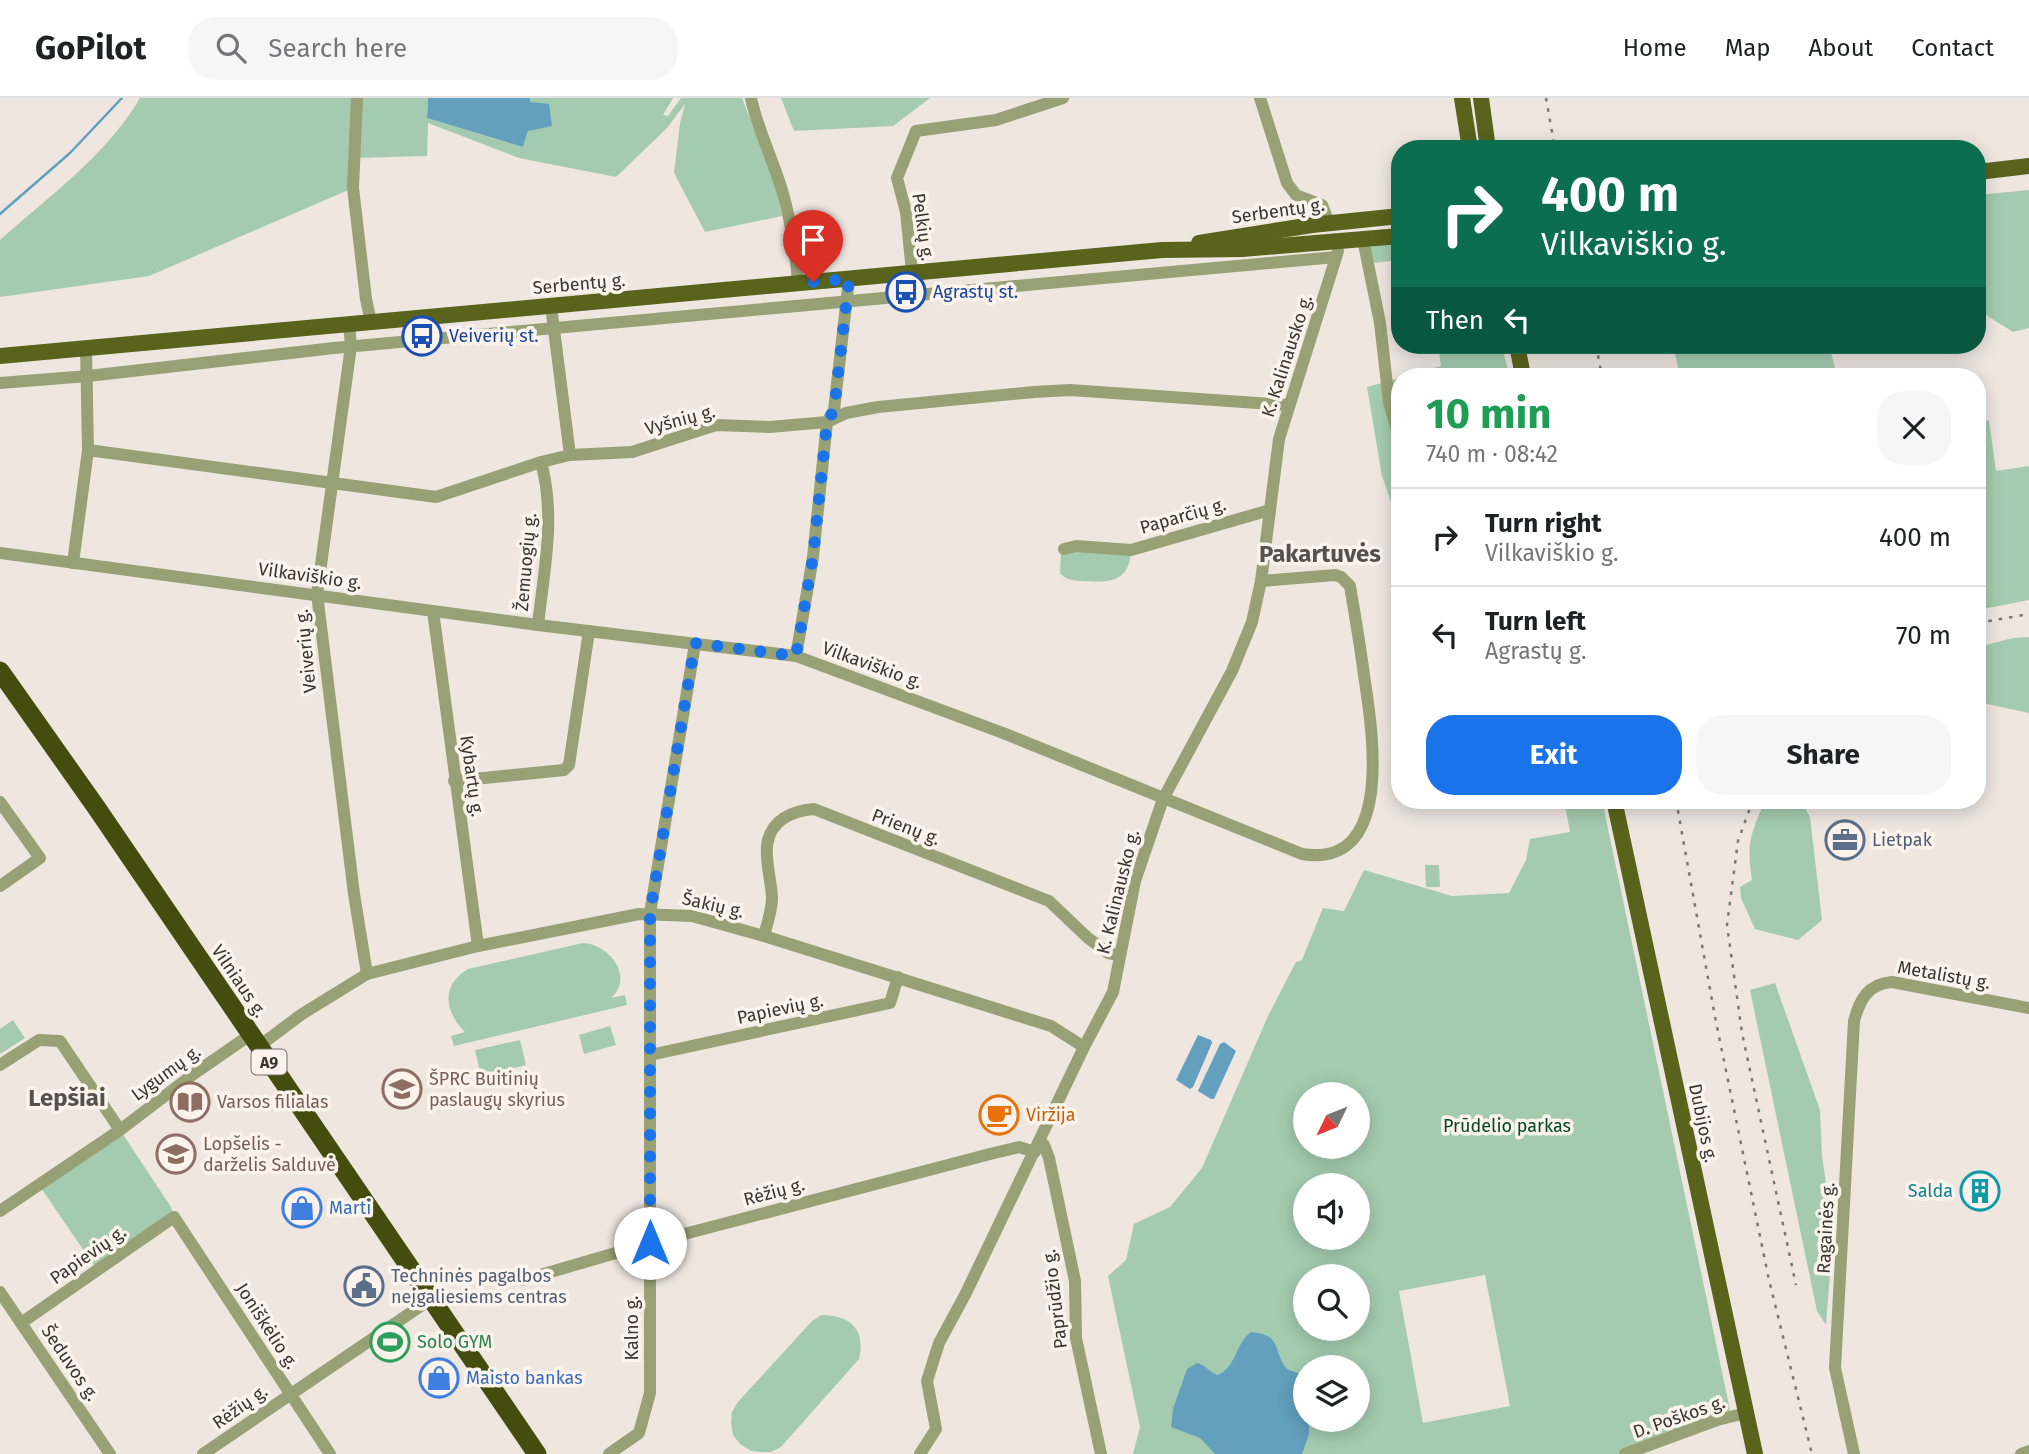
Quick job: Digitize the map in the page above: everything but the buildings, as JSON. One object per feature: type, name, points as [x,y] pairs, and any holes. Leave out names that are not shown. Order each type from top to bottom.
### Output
[{"type":"highway","name":"Vilniaus g.","points":[[0,671],[537,1454]]},
{"type":"main road","points":[[1462,98],[1468,140]]},
{"type":"main road","points":[[1481,98],[1487,140]]},
{"type":"main road","points":[[1986,171],[2029,166]]},
{"type":"main road","name":"Serbentų g.","points":[[1162,250],[1239,235],[1391,217]]},
{"type":"main road","name":"Serbentų g.","points":[[0,356],[1162,250],[1338,249],[1363,239],[1391,237]]},
{"type":"main road","name":"Dubijos g.","points":[[1616,809],[1755,1454]]},
{"type":"street","points":[[357,98],[353,188],[371,322]]},
{"type":"street","points":[[751,98],[780,183],[797,265],[798,283]]},
{"type":"street","name":"Pelkių g.","points":[[912,272],[906,212],[897,178],[916,131],[996,120],[1063,98]]},
{"type":"street","points":[[1260,98],[1287,183],[1296,195],[1322,205],[1329,223]]},
{"type":"street","points":[[1363,239],[1380,323],[1391,409]]},
{"type":"street","points":[[0,383],[88,376],[351,346],[847,301],[1338,249]]},
{"type":"street","name":"K. Kalinausko g.","points":[[920,1454],[936,1429],[927,1381],[939,1343],[1113,992],[1143,854],[1163,799],[1232,671],[1252,622],[1261,581],[1279,439],[1338,249]]},
{"type":"street","points":[[796,656],[813,557],[827,422],[834,410],[849,279]]},
{"type":"street","points":[[551,306],[570,454]]},
{"type":"street","name":"Veiverių g.","points":[[349,324],[351,346],[317,594],[354,894],[368,974]]},
{"type":"street","points":[[73,563],[88,450],[86,348]]},
{"type":"street","name":"Vyšnių g.","points":[[88,450],[436,497],[570,454],[632,452],[716,425],[770,427],[827,422],[846,413],[878,407],[1034,391],[1070,390],[1288,405]]},
{"type":"street","name":"Žemuogių g.","points":[[538,625],[550,523],[547,482],[541,462]]},
{"type":"street","name":"Paparčių g.","points":[[1064,549],[1076,545],[1131,550],[1270,510]]},
{"type":"street","name":"Vilkaviškio g.","points":[[0,553],[538,625],[796,656],[1003,733],[1302,854],[1315,856],[1347,845],[1363,823],[1368,808],[1374,754],[1350,586],[1335,575],[1261,581]]},
{"type":"street","name":"Kybartų g.","points":[[433,611],[478,946]]},
{"type":"street","points":[[454,781],[564,770],[569,765],[589,631]]},
{"type":"street","name":"Kalno g.","points":[[609,1454],[639,1433],[650,1393],[650,913],[695,643]]},
{"type":"street","points":[[0,802],[40,858],[0,886]]},
{"type":"street","name":"Prienų g.","points":[[764,936],[772,901],[766,850],[769,833],[780,820],[792,813],[814,809],[1049,901],[1088,939],[1108,953],[1119,955]]},
{"type":"street","name":"Šakių g.","points":[[254,1041],[368,974],[478,946],[650,913],[692,916],[898,977],[1051,1026],[1084,1047]]},
{"type":"street","name":"Papievių g.","points":[[650,1055],[890,1003],[898,977]]},
{"type":"street","name":"Metalistų g.","points":[[1859,1002],[1876,985],[1892,982],[2029,1008]]},
{"type":"street","name":"Ragainės g.","points":[[1854,1454],[1835,1368],[1854,1021],[1859,1002]]},
{"type":"street","points":[[0,1065],[39,1040],[61,1041],[120,1130]]},
{"type":"street","name":"Lygumų g.","points":[[0,1211],[120,1130],[195,1073],[254,1041]]},
{"type":"street","name":"Paprūdžio g.","points":[[1037,1147],[1044,1145],[1049,1158],[1074,1281],[1076,1338],[1100,1450]]},
{"type":"street","name":"Rėžių g.","points":[[523,1280],[650,1243],[1019,1147],[1037,1147]]},
{"type":"street","name":"Papievių g.","points":[[21,1322],[174,1217]]},
{"type":"street","name":"Joniškėlio g.","points":[[174,1217],[330,1454]]},
{"type":"street","name":"Šeduvos g.","points":[[0,1292],[110,1454]]},
{"type":"street","name":"Rėžių g.","points":[[203,1454],[431,1299]]},
{"type":"street","name":"D. Poškos g.","points":[[1625,1454],[1715,1420],[1746,1413]]},
{"type":"street","points":[[2021,1454],[2029,1451]]},
{"type":"green space","points":[[140,98],[428,98],[427,118],[523,147],[528,131],[530,98],[673,98],[663,115],[668,116],[681,98],[742,98],[775,184],[782,216],[705,232],[674,173],[685,104],[667,128],[616,177],[519,158],[428,123],[427,156],[354,158],[353,188],[149,276],[0,297],[0,240],[94,157]]},
{"type":"green space","points":[[781,98],[930,98],[893,126],[794,131]]},
{"type":"green space","points":[[2029,190],[2029,328],[2013,332],[1986,315],[1986,194]]},
{"type":"green space","points":[[1391,242],[1391,261],[1373,263],[1370,243]]},
{"type":"green space","points":[[1439,354],[1504,354],[1508,368],[1434,368],[1441,366]]},
{"type":"green space","points":[[1675,354],[1831,354],[1835,368],[1678,368]]},
{"type":"green space","points":[[1391,380],[1391,502],[1382,476],[1367,387]]},
{"type":"green space","points":[[1989,420],[1996,471],[2029,466],[2029,600],[1986,608],[1986,421]]},
{"type":"green space","points":[[1131,550],[1130,560],[1123,574],[1111,580],[1075,581],[1060,573],[1061,552]]},
{"type":"green space","points":[[2029,637],[2029,713],[1986,704],[1986,645]]},
{"type":"green space","name":"Prūdelio parkas","points":[[1566,809],[1604,809],[1730,1410],[1625,1454],[1133,1454],[1140,1427],[1108,1276],[1126,1260],[1134,1224],[1170,1207],[1202,1168],[1268,1016],[1296,962],[1302,960],[1323,908],[1344,911],[1364,870],[1452,896],[1509,893],[1526,860],[1530,839],[1570,832]],"holes":[[[1485,1275],[1510,1406],[1423,1423],[1399,1291]]]},
{"type":"green space","points":[[1761,809],[1805,809],[1810,817],[1822,920],[1798,940],[1755,929],[1741,898],[1740,887],[1752,880],[1751,839]]},
{"type":"green space","points":[[1425,865],[1439,865],[1440,887],[1426,887]]},
{"type":"green space","points":[[583,943],[602,949],[616,963],[620,981],[618,990],[611,998],[625,995],[627,1005],[454,1046],[451,1036],[465,1032],[453,1016],[448,999],[453,983],[459,975],[468,969]]},
{"type":"green space","points":[[1775,983],[1820,1110],[1822,1155],[1833,1235],[1826,1325],[1817,1311],[1750,990]]},
{"type":"green space","points":[[13,1020],[25,1038],[0,1054],[0,1029]]},
{"type":"green space","points":[[610,1026],[616,1045],[584,1054],[579,1035]]},
{"type":"green space","points":[[520,1040],[526,1065],[481,1076],[475,1050]]},
{"type":"green space","points":[[120,1130],[171,1207],[174,1217],[97,1270],[39,1185]]},
{"type":"green space","points":[[821,1315],[840,1318],[853,1326],[860,1339],[859,1359],[781,1447],[771,1452],[751,1451],[733,1435],[732,1412],[737,1403],[812,1321]]},
{"type":"water","points":[[428,98],[530,98],[530,102],[549,104],[552,126],[528,131],[523,147],[427,118]]},
{"type":"water","points":[[1198,1035],[1211,1040],[1212,1043],[1190,1089],[1176,1080]]},
{"type":"water","points":[[1224,1042],[1236,1051],[1214,1099],[1211,1099],[1198,1091],[1220,1044]]},
{"type":"water","points":[[1251,1332],[1268,1336],[1275,1344],[1282,1362],[1287,1369],[1293,1371],[1293,1432],[1309,1432],[1302,1454],[1215,1454],[1200,1438],[1171,1427],[1173,1409],[1187,1369],[1197,1363],[1218,1375],[1233,1361]]},
{"type":"waterway","points":[[0,214],[70,153],[122,98]]},
{"type":"railway","points":[[1546,98],[1553,140]]},
{"type":"railway","points":[[1598,354],[1600,368]]},
{"type":"railway","points":[[1986,622],[2029,614]]},
{"type":"railway","points":[[1678,809],[1715,1017],[1769,1280],[1812,1454]]},
{"type":"railway","points":[[1750,809],[1738,841],[1727,925],[1742,1033],[1796,1285]]},
{"type":"place","name":"Agrastų st.","points":[[906,292]]},
{"type":"place","name":"Veiverių st.","points":[[422,336]]},
{"type":"place","name":"Lietpak","points":[[1845,840]]},
{"type":"place","name":"ŠPRC Buitinių paslaugų skyrius","points":[[402,1089]]},
{"type":"place","name":"Varsos filialas","points":[[190,1102]]},
{"type":"place","name":"Viržija","points":[[999,1115]]},
{"type":"place","name":"Lopšelis - darželis Salduvė","points":[[176,1154]]},
{"type":"place","name":"Salda","points":[[1980,1191]]},
{"type":"place","name":"Marti","points":[[302,1208]]},
{"type":"place","name":"Techninės pagalbos neįgaliesiems centras","points":[[364,1286]]},
{"type":"place","name":"Solo GYM","points":[[390,1342]]},
{"type":"place","name":"Maisto bankas","points":[[439,1378]]},
{"type":"district","name":"Pakartuvės","points":[[1320,554]]},
{"type":"district","name":"Lepšiai","points":[[67,1098]]},
{"type":"route","points":[[650,1243],[650,913],[695,643],[796,656],[813,557],[827,422],[834,410],[849,279],[813,282]]}]
